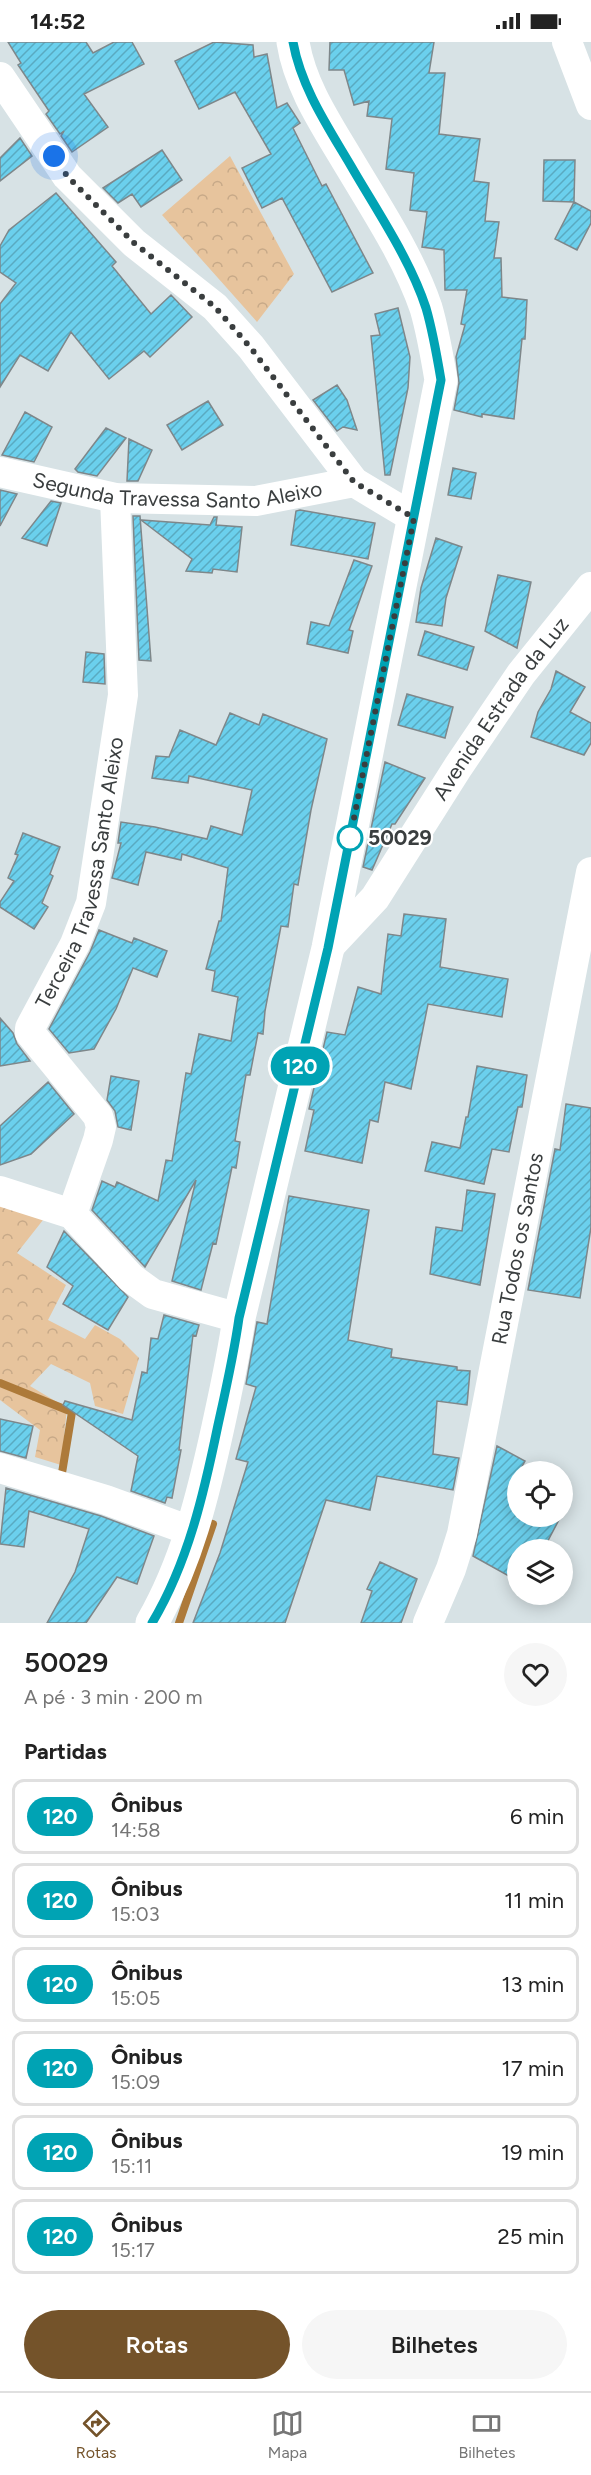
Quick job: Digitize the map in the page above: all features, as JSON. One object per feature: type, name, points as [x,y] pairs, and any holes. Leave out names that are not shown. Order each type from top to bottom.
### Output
[{"type":"main road","points":[[152,1623],[174,1579],[206,1482],[239,1318],[328,948],[441,380],[436,344],[425,306],[395,241],[315,105],[295,56],[293,42]]},
{"type":"street","points":[[567,42],[591,105]]},
{"type":"street","points":[[0,77],[67,176],[134,243],[215,307],[250,347],[354,482],[414,518]]},
{"type":"street","name":"Segunda Travessa Santo Aleixo","points":[[0,472],[115,498],[256,501],[354,482]]},
{"type":"street","name":"Terceira Travessa Santo Aleixo","points":[[72,1214],[100,1127],[93,1108],[30,1033],[30,1028],[75,944],[91,903],[123,695],[115,498]]},
{"type":"street","name":"Avenida Estrada da Luz","points":[[328,948],[375,898],[458,767],[521,674],[591,587]]},
{"type":"street","name":"Rua Todos os Santos","points":[[428,1623],[451,1569],[462,1534],[591,872]]},
{"type":"street","points":[[0,1191],[72,1214],[131,1278],[147,1291],[239,1318]]},
{"type":"street","points":[[0,1468],[106,1500],[191,1531]]},
{"type":"green space","points":[[230,156],[294,274],[257,322],[162,215]]},
{"type":"green space","points":[[0,1195],[43,1220],[17,1253],[66,1285],[48,1320],[85,1339],[95,1325],[120,1339],[139,1358],[123,1414],[95,1406],[90,1383],[51,1364],[30,1386],[67,1408],[61,1465],[35,1457],[40,1430],[0,1400]]},
{"type":"building","points":[[8,42],[86,42],[93,53],[114,42],[132,42],[144,64],[84,94],[108,127],[72,152],[61,136],[64,131],[60,134],[46,114],[49,111],[18,65],[21,63]]},
{"type":"building","points":[[214,42],[253,45],[254,57],[267,54],[277,108],[287,103],[300,123],[293,128],[322,186],[326,184],[373,273],[332,292],[282,198],[262,208],[242,168],[271,154],[235,92],[199,109],[175,61]]},
{"type":"building","points":[[330,42],[434,42],[429,73],[445,73],[439,134],[480,139],[474,181],[489,183],[485,221],[499,222],[494,258],[501,258],[502,297],[527,300],[525,339],[522,339],[514,419],[482,414],[482,417],[454,410],[459,383],[456,357],[465,325],[461,324],[467,290],[445,290],[444,250],[422,247],[427,212],[410,210],[414,173],[386,169],[392,119],[367,116],[369,101],[354,105],[344,70],[329,70]]},
{"type":"building","points":[[20,138],[32,156],[0,181],[0,158]]},
{"type":"building","points":[[162,150],[182,180],[141,207],[132,194],[118,203],[103,188]]},
{"type":"building","points":[[544,160],[575,160],[574,202],[543,201]]},
{"type":"building","points":[[56,193],[116,262],[112,266],[151,314],[171,295],[192,317],[150,357],[144,351],[109,379],[71,332],[48,371],[20,355],[0,387],[0,304],[16,283],[0,272],[0,246],[9,230]]},
{"type":"building","points":[[574,202],[591,211],[591,223],[577,250],[555,239]]},
{"type":"building","points":[[398,308],[410,357],[408,388],[390,475],[385,475],[371,336],[380,335],[375,314]]},
{"type":"building","points":[[337,385],[347,400],[357,430],[343,427],[337,431],[313,400]]},
{"type":"building","points":[[208,401],[223,425],[182,450],[167,425]]},
{"type":"building","points":[[25,412],[52,427],[34,462],[2,455]]},
{"type":"building","points":[[106,428],[126,438],[97,476],[78,472],[75,469]]},
{"type":"building","points":[[129,439],[152,450],[138,481],[127,481]]},
{"type":"building","points":[[453,468],[476,473],[471,499],[448,495]]},
{"type":"building","points":[[0,490],[17,494],[0,526]]},
{"type":"building","points":[[51,501],[61,503],[47,546],[22,538]]},
{"type":"building","points":[[296,511],[375,523],[368,559],[291,545]]},
{"type":"building","points":[[133,516],[140,516],[151,661],[139,660]]},
{"type":"building","points":[[214,517],[217,517],[216,525],[242,527],[237,572],[213,569],[212,573],[186,571],[192,559],[141,520],[210,525]]},
{"type":"building","points":[[436,538],[462,547],[446,598],[442,626],[416,622],[421,588]]},
{"type":"building","points":[[354,560],[372,566],[349,630],[353,631],[348,653],[307,644],[311,622],[329,626]]},
{"type":"building","points":[[498,575],[531,582],[517,648],[485,631]]},
{"type":"building","points":[[425,631],[474,647],[467,670],[418,655]]},
{"type":"building","points":[[86,652],[104,654],[105,684],[83,682]]},
{"type":"building","points":[[556,671],[585,687],[570,712],[591,723],[591,743],[584,755],[531,737],[538,712],[551,689]]},
{"type":"building","points":[[407,694],[453,707],[445,738],[398,725]]},
{"type":"building","points":[[230,713],[259,725],[263,714],[327,739],[311,810],[298,885],[294,884],[288,927],[281,926],[265,1011],[263,1034],[258,1033],[250,1075],[246,1075],[235,1141],[240,1142],[236,1168],[232,1167],[216,1244],[213,1243],[201,1290],[172,1281],[196,1180],[145,1267],[92,1210],[102,1181],[115,1187],[117,1182],[158,1201],[166,1160],[172,1161],[186,1073],[191,1074],[199,1034],[231,1041],[238,997],[212,991],[215,971],[206,969],[219,921],[221,921],[228,868],[182,854],[181,860],[146,852],[138,885],[112,878],[121,843],[118,843],[121,822],[207,839],[211,826],[242,835],[252,790],[189,776],[188,783],[152,778],[156,756],[169,757],[180,730],[216,745]]},
{"type":"building","points":[[385,762],[425,778],[395,824],[392,824],[372,870],[363,867]]},
{"type":"building","points":[[23,833],[60,847],[50,874],[53,876],[42,903],[48,907],[34,929],[0,907],[0,902],[14,881],[8,878],[18,855],[15,854]]},
{"type":"building","points":[[404,914],[446,919],[440,967],[508,979],[502,1017],[428,1004],[411,1089],[385,1082],[378,1122],[370,1120],[362,1163],[305,1151],[314,1110],[309,1109],[327,1032],[345,1035],[358,987],[381,994],[388,934],[401,936]]},
{"type":"building","points":[[99,930],[132,943],[134,938],[167,951],[157,977],[133,968],[116,1009],[94,1049],[69,1053],[49,1029],[90,952]]},
{"type":"building","points":[[0,1018],[13,1033],[17,1044],[30,1061],[0,1066]]},
{"type":"building","points":[[477,1066],[527,1075],[522,1107],[518,1107],[509,1152],[492,1149],[484,1184],[425,1171],[432,1142],[460,1148]]},
{"type":"building","points":[[111,1076],[139,1081],[131,1130],[118,1127],[115,1111],[107,1100]]},
{"type":"building","points":[[48,1082],[74,1114],[31,1154],[0,1165],[0,1126]]},
{"type":"building","points":[[566,1104],[591,1108],[591,1227],[580,1298],[528,1290],[555,1149],[560,1150]]},
{"type":"building","points":[[467,1190],[495,1194],[480,1285],[430,1274],[436,1227],[462,1231]]},
{"type":"building","points":[[289,1196],[369,1210],[348,1340],[392,1349],[391,1357],[470,1371],[467,1405],[437,1401],[433,1454],[459,1458],[453,1490],[377,1476],[370,1510],[326,1500],[285,1623],[193,1623],[220,1553],[248,1462],[236,1459],[256,1387],[246,1384],[257,1322],[267,1324]]},
{"type":"building","points":[[64,1231],[128,1297],[108,1330],[63,1304],[73,1286],[47,1267]]},
{"type":"building","points":[[164,1315],[199,1325],[196,1336],[193,1335],[179,1450],[181,1450],[172,1498],[167,1497],[165,1503],[131,1491],[138,1456],[63,1405],[65,1401],[132,1420],[142,1372],[147,1373],[151,1338],[158,1339]]},
{"type":"building","points":[[0,1419],[33,1426],[26,1458],[0,1451]]},
{"type":"building","points":[[497,1446],[525,1461],[507,1461],[507,1527],[555,1527],[549,1539],[507,1539],[507,1575],[473,1556]]},
{"type":"building","points":[[6,1488],[101,1516],[154,1536],[137,1584],[117,1577],[86,1623],[47,1623],[75,1572],[89,1529],[29,1511],[24,1547],[0,1544]]},
{"type":"building","points":[[380,1562],[417,1579],[401,1623],[361,1623],[372,1591],[367,1589]]},
{"type":"waterway","points":[[0,1383],[72,1412],[61,1479],[63,1480]]},
{"type":"waterway","points":[[179,1623],[213,1524],[202,1521]]},
{"type":"bus line","name":"120","points":[[152,1623],[174,1579],[201,1504],[239,1318],[328,948],[441,380],[436,344],[425,306],[395,241],[315,105],[295,56],[293,42]]},
{"type":"place","name":"50029","points":[[350,838]]},
{"type":"route","points":[[54,156],[67,176],[106,217],[134,243],[215,307],[250,347],[354,482],[414,518],[350,838]]}]
